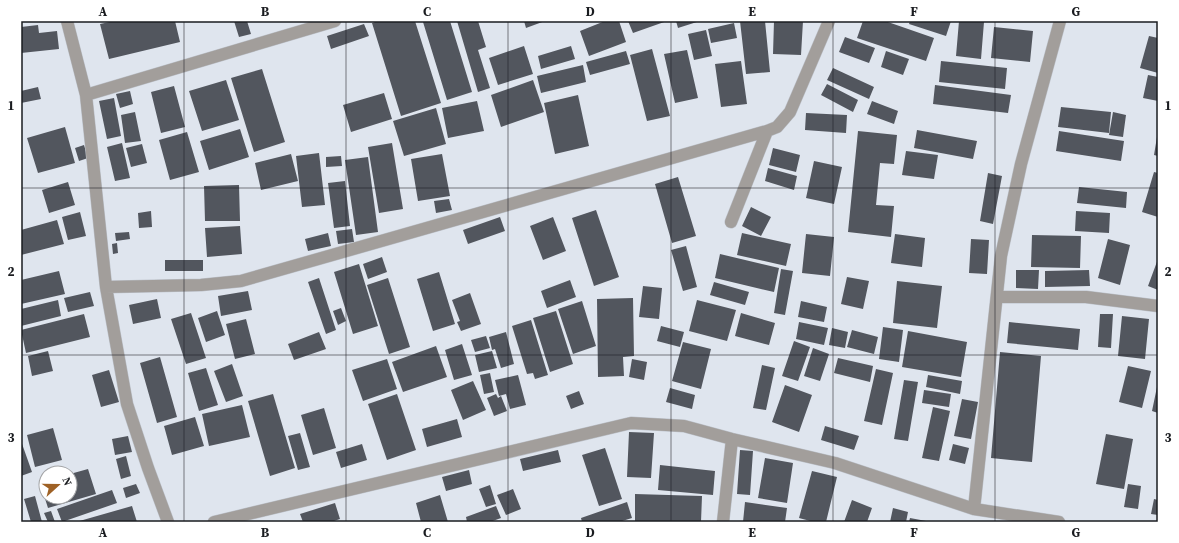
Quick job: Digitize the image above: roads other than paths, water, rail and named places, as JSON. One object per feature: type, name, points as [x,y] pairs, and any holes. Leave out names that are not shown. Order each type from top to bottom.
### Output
[{"type":"street","points":[[67,21],[86,95],[106,287],[128,404],[148,468],[168,522]]},
{"type":"street","points":[[86,95],[335,21]]},
{"type":"street","points":[[106,287],[201,285],[241,281],[778,127],[790,112],[830,21]]},
{"type":"street","points":[[974,509],[1000,256],[1021,164],[1060,21]]},
{"type":"street","points":[[731,222],[767,131]]},
{"type":"street","points":[[996,297],[1086,298],[1158,306]]},
{"type":"street","points":[[214,522],[631,424],[684,426],[732,440],[835,463],[974,509],[988,517],[1059,522]]},
{"type":"street","points":[[723,522],[732,440]]}]
